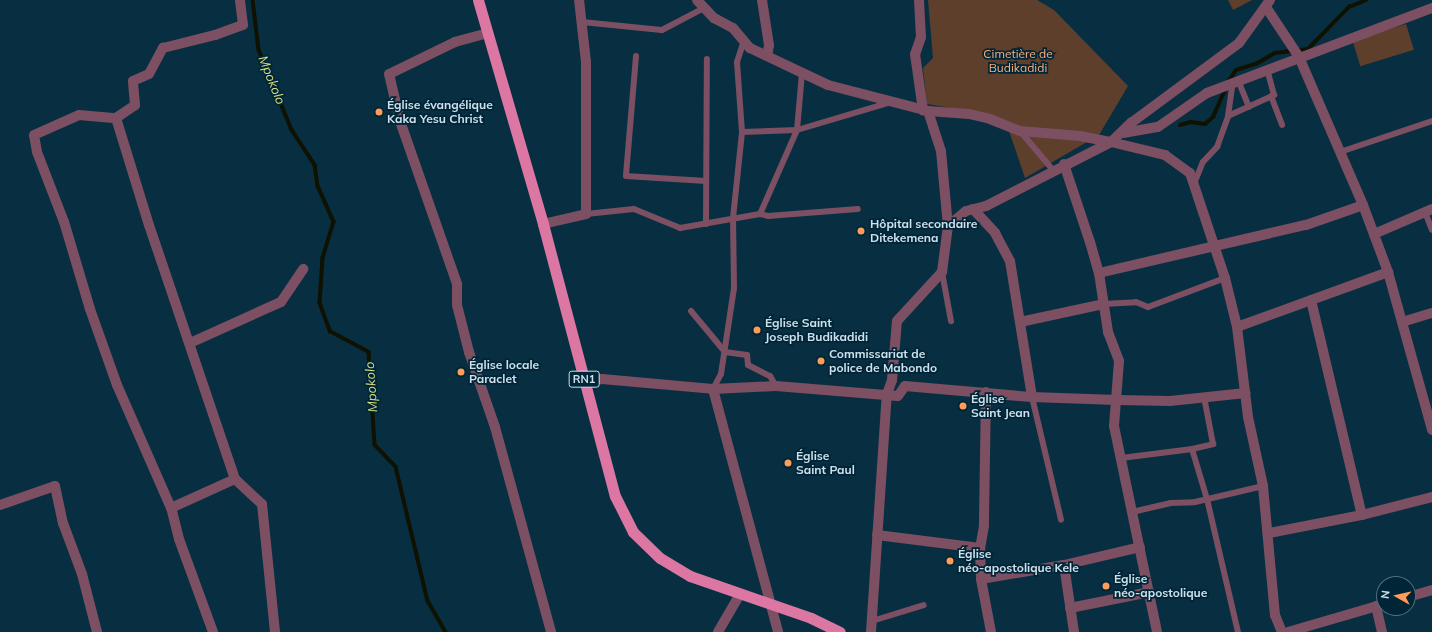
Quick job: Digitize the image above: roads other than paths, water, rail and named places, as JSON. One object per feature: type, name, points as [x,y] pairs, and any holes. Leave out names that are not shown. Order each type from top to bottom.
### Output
[{"type":"highway","name":"RN1","points":[[478,0],[543,224],[615,496],[633,532],[660,558],[690,576],[811,618],[840,632]]},
{"type":"street","points":[[212,632],[179,539],[171,508],[117,385],[90,309],[64,222],[35,144],[34,135],[79,115],[116,118],[135,105],[133,81],[149,74],[163,48],[215,36],[243,24],[240,0]]},
{"type":"street","points":[[543,224],[586,214],[586,62],[579,0]]},
{"type":"street","points":[[762,0],[769,45],[767,56]]},
{"type":"street","points":[[871,632],[887,394],[892,380],[897,321],[942,272],[948,226],[941,151],[926,110],[915,54],[921,37],[919,0]]},
{"type":"street","points":[[699,4],[714,18],[734,28],[750,48],[828,85],[926,110],[976,115],[1020,131],[1080,136],[1165,155],[1190,173],[1225,278],[1237,327],[1248,417],[1263,486],[1269,533],[1275,614],[1282,632]]},
{"type":"street","points":[[948,226],[966,211],[986,206],[1064,164],[1082,159],[1111,142],[1123,133],[1131,123],[1239,43],[1268,4],[1299,57],[1363,205],[1388,272],[1432,430]]},
{"type":"street","points":[[1123,133],[1158,126],[1207,93],[1235,81],[1432,8]]},
{"type":"street","points":[[488,33],[455,42],[389,74],[400,121],[457,284],[457,305],[469,352],[495,427],[551,632]]},
{"type":"street","points":[[116,118],[149,225],[235,479],[262,504],[275,632]]},
{"type":"street","points":[[1064,164],[1099,273],[1108,332],[1119,361],[1114,426],[1157,632]]},
{"type":"street","points":[[1099,273],[1306,225],[1363,205]]},
{"type":"street","points":[[973,209],[995,233],[1010,261],[1032,397]]},
{"type":"street","points":[[1374,234],[1429,210]]},
{"type":"street","points":[[190,343],[281,302],[303,269]]},
{"type":"street","points":[[1237,327],[1388,272]]},
{"type":"street","points":[[1311,300],[1362,515]]},
{"type":"street","points":[[1020,322],[1103,304]]},
{"type":"street","points":[[1402,322],[1432,313]]},
{"type":"street","points":[[584,382],[602,379],[713,389],[776,386],[898,396],[905,386],[1032,397],[1170,401],[1246,393]]},
{"type":"street","points":[[713,389],[778,632]]},
{"type":"street","points":[[986,392],[984,526],[980,548],[981,579],[991,632]]},
{"type":"street","points":[[171,508],[235,479]]},
{"type":"street","points":[[0,505],[55,486],[62,523],[82,574],[97,632]]},
{"type":"street","points":[[1269,533],[1362,515],[1432,497]]},
{"type":"street","points":[[877,534],[980,548]]},
{"type":"street","points":[[981,579],[1064,565],[1140,547]]},
{"type":"street","points":[[1064,565],[1074,632]]},
{"type":"street","points":[[1416,595],[1432,590]]},
{"type":"street","points":[[1070,608],[1149,592]]},
{"type":"street","points":[[718,632],[740,594]]},
{"type":"street","points":[[1288,632],[1376,606]]},
{"type":"street","points":[[1381,616],[1382,632]]},
{"type":"lane","points":[[582,22],[662,30],[699,4]]},
{"type":"lane","points":[[713,389],[721,374],[734,288],[733,218],[742,132],[737,62],[744,41]]},
{"type":"lane","points":[[636,56],[626,176],[706,181]]},
{"type":"lane","points":[[706,224],[707,59]]},
{"type":"lane","points":[[1228,116],[1274,95],[1267,69]]},
{"type":"lane","points":[[760,214],[797,130],[802,73]]},
{"type":"lane","points":[[1235,81],[1248,107]]},
{"type":"lane","points":[[1194,184],[1203,162],[1217,147],[1228,116],[1235,81]]},
{"type":"lane","points":[[1271,96],[1282,125]]},
{"type":"lane","points":[[742,132],[797,130],[893,102]]},
{"type":"lane","points":[[1340,152],[1432,120]]},
{"type":"lane","points":[[1020,131],[1053,170]]},
{"type":"lane","points":[[586,214],[634,209],[680,228],[760,214],[768,216],[858,209]]},
{"type":"lane","points":[[1429,210],[1432,230]]},
{"type":"lane","points":[[942,272],[951,320]]},
{"type":"lane","points":[[1103,304],[1136,302],[1148,307],[1225,278]]},
{"type":"lane","points":[[691,311],[725,352],[747,355],[748,365],[770,376],[776,386]]},
{"type":"lane","points":[[1032,397],[1061,520]]},
{"type":"lane","points":[[1121,458],[1192,449],[1213,444],[1204,397]]},
{"type":"lane","points":[[1192,449],[1207,499],[1238,632]]},
{"type":"lane","points":[[1132,512],[1171,503],[1207,499],[1263,486]]},
{"type":"lane","points":[[872,621],[924,606]]},
{"type":"waterway","name":"Mpokolo","points":[[253,0],[259,50],[292,130],[315,165],[318,186],[334,222],[323,258],[320,303],[330,331],[369,352],[375,445],[396,467],[428,601],[446,632]]},
{"type":"waterway","points":[[1228,82],[1236,70],[1256,64],[1275,53],[1308,49],[1349,7],[1366,0]]},
{"type":"waterway","points":[[1180,125],[1191,122],[1205,124],[1213,117],[1226,88]]},
{"type":"place","name":"Église évangélique Kaka Yesu Christ","points":[[379,112]]},
{"type":"place","name":"Hôpital secondaire Ditekemena","points":[[861,231]]},
{"type":"place","name":"Église Saint Joseph Budikadidi","points":[[757,330]]},
{"type":"place","name":"Commissariat de police de Mabondo","points":[[821,361]]},
{"type":"place","name":"Église locale Paraclet","points":[[461,372]]},
{"type":"place","name":"Église Saint Jean","points":[[963,406]]},
{"type":"place","name":"Église Saint Paul","points":[[788,463]]},
{"type":"place","name":"Église néo-apostolique Kele","points":[[950,561]]},
{"type":"place","name":"Église néo-apostolique","points":[[1106,586]]},
{"type":"park label","name":"Cimetière de Budikadidi","points":[[1018,61]]}]
